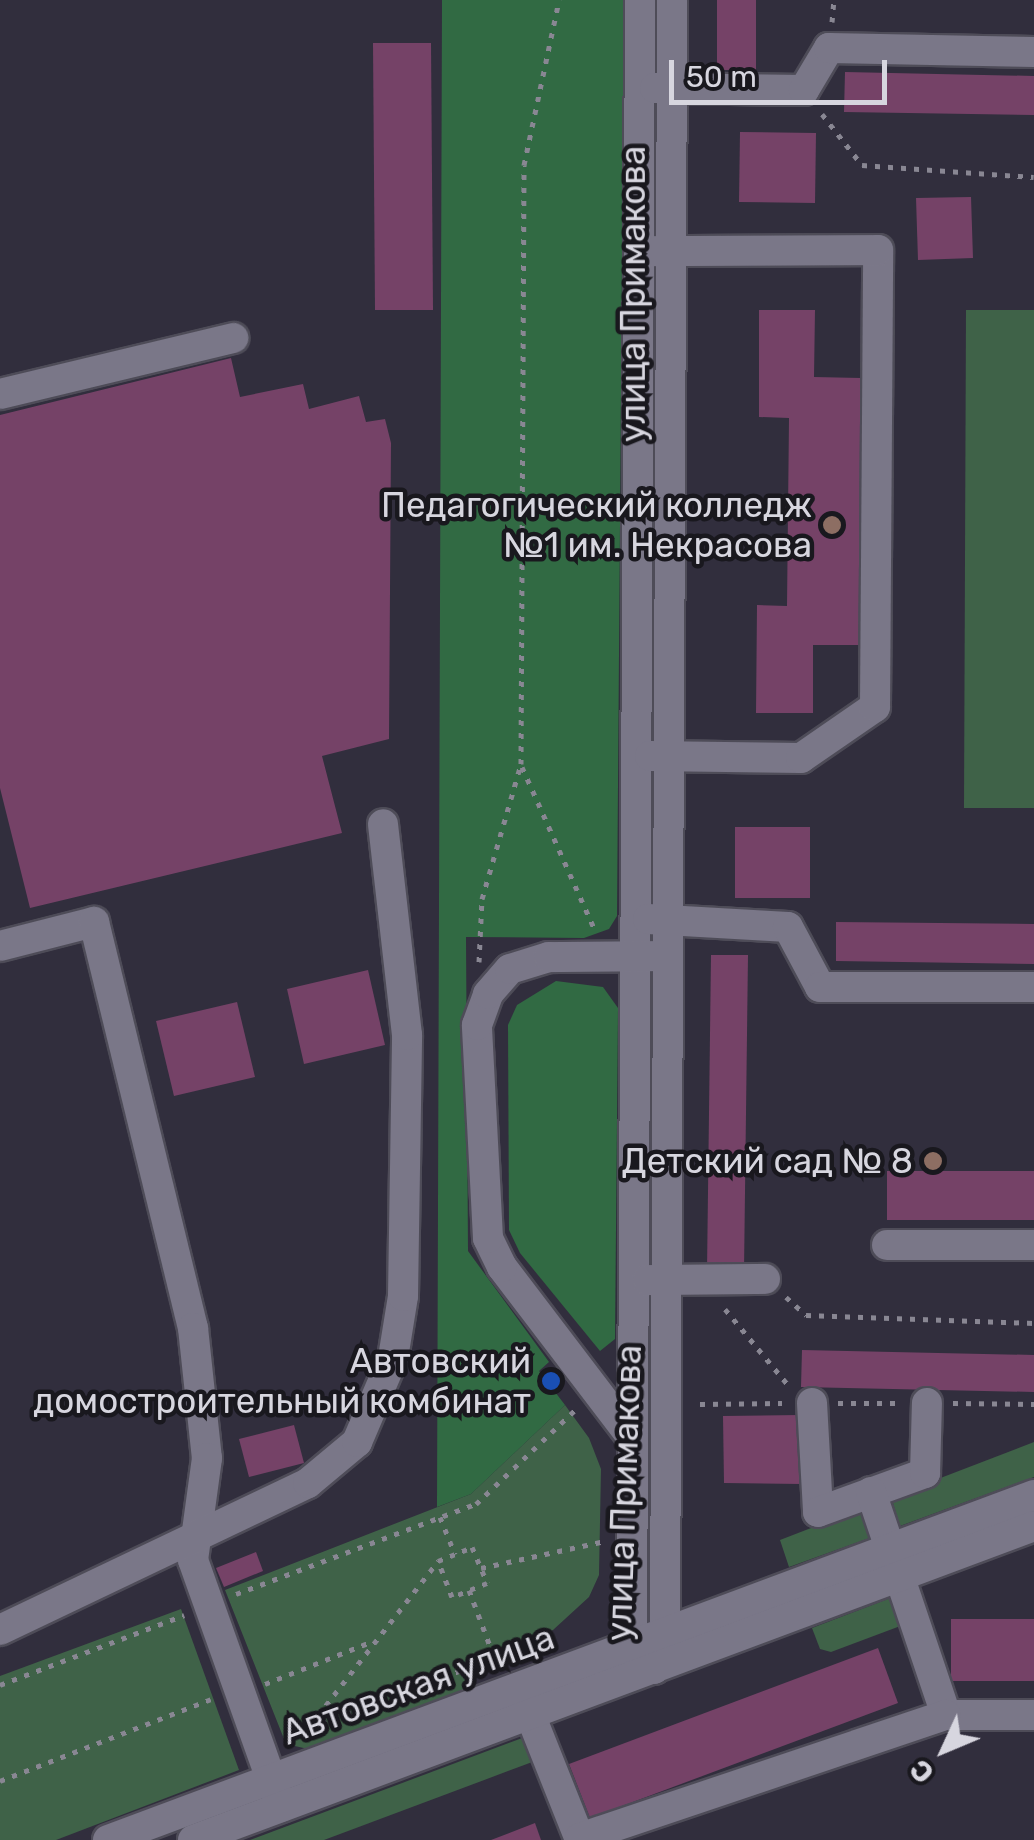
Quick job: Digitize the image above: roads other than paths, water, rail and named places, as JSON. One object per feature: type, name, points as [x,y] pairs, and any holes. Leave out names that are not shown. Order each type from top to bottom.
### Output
[{"type":"street","name":"улица Примакова","points":[[640,0],[635,918],[621,956],[633,1280],[632,1648],[654,1669],[665,1636],[672,0]]},
{"type":"street","points":[[639,88],[804,90],[829,48],[1034,52]]},
{"type":"street","points":[[636,756],[801,758],[874,707],[878,270],[878,250],[638,251]]},
{"type":"street","points":[[0,394],[233,338]]},
{"type":"street","points":[[0,1630],[337,1464],[357,1442],[393,1358],[403,1296],[407,1035],[383,824]]},
{"type":"street","points":[[635,918],[788,927],[820,988],[1034,987]]},
{"type":"street","points":[[0,946],[94,922],[193,1328],[207,1458],[192,1533],[192,1560],[276,1793]]},
{"type":"street","points":[[632,1439],[502,1267],[483,1206],[477,1026],[488,994],[510,969],[549,957],[668,956]]},
{"type":"street","points":[[887,1244],[1034,1245]]},
{"type":"street","points":[[633,1280],[765,1279]]},
{"type":"street","points":[[806,1400],[818,1512],[925,1472],[927,1403]]},
{"type":"street","points":[[871,1492],[946,1715]]},
{"type":"street","name":"Автовская улица","points":[[525,1700],[654,1669],[1034,1495]]},
{"type":"street","name":"Автовская улица","points":[[108,1840],[176,1828],[276,1793],[525,1700],[665,1636],[897,1561],[1034,1526]]},
{"type":"street","points":[[525,1700],[580,1839],[946,1715],[1034,1714]]},
{"type":"street","name":"Автовская улица","points":[[192,1840],[276,1793]]},
{"type":"place","name":"Педагогический колледж №1 им. Некрасова","points":[[832,525]]},
{"type":"place","name":"Детский сад № 8","points":[[933,1161]]},
{"type":"place","name":"Автовский домостроительный комбинат","points":[[551,1381]]}]
